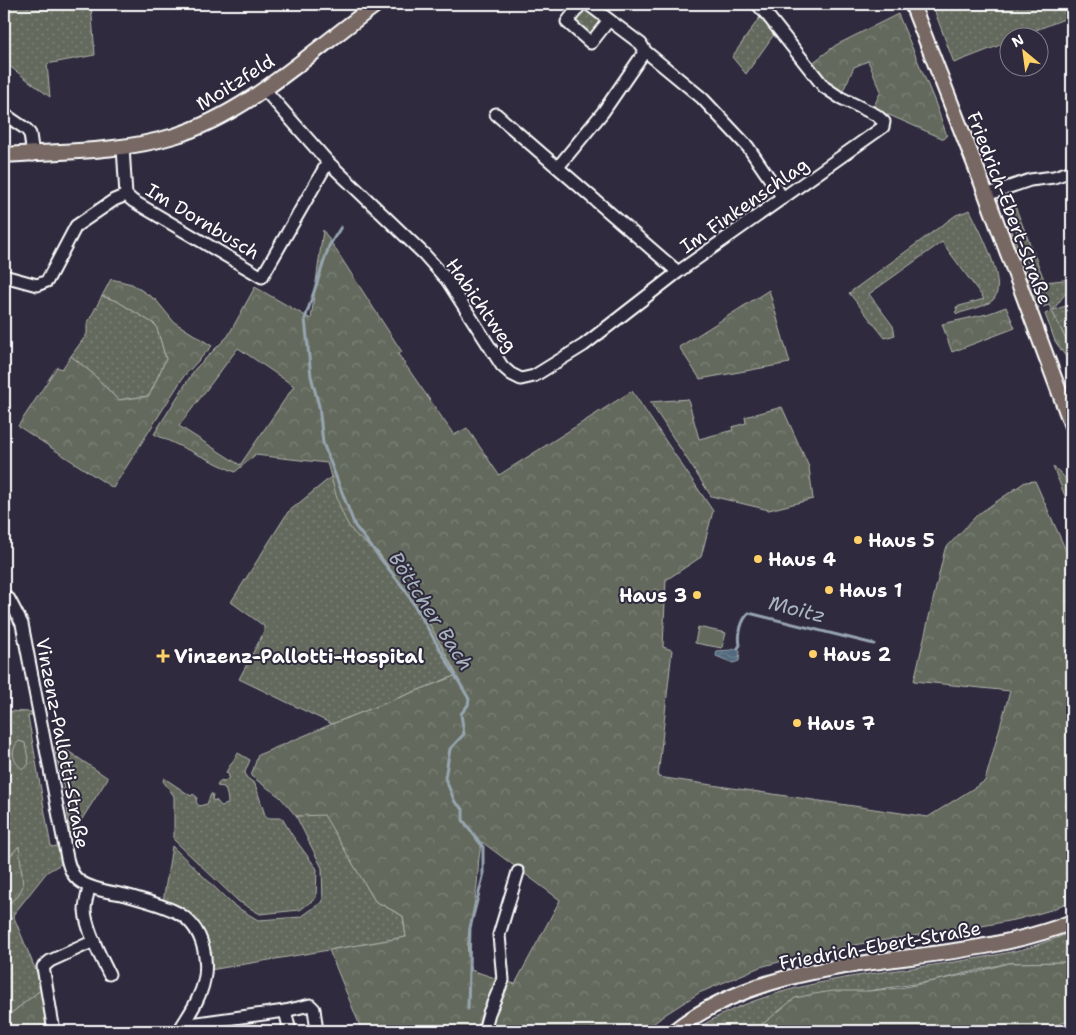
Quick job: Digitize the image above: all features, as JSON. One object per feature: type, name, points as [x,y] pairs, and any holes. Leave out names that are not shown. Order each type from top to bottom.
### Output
[{"type":"main road","name":"Moitzfeld","points":[[4,155],[100,151],[173,136],[194,129],[240,105],[264,89],[377,4]]},
{"type":"main road","name":"Friedrich-Ebert-Straße","points":[[912,4],[1072,426]]},
{"type":"main road","name":"Friedrich-Ebert-Straße","points":[[674,1031],[725,1000],[780,981],[843,967],[996,943],[1044,932],[1072,922]]},
{"type":"street","points":[[581,4],[567,22],[591,43],[609,20]]},
{"type":"street","points":[[588,4],[702,98],[748,147],[783,198]]},
{"type":"street","name":"Im Finkenschlag","points":[[496,114],[678,272],[874,135],[885,124],[876,115],[839,97],[824,87],[757,4]]},
{"type":"street","points":[[558,166],[603,112],[643,48]]},
{"type":"street","name":"Habichtweg","points":[[264,89],[328,162],[424,254],[447,280],[502,366],[521,379],[534,376],[584,345],[678,272]]},
{"type":"street","points":[[4,114],[26,129],[30,134],[33,155]]},
{"type":"street","points":[[4,276],[37,285],[47,281],[76,226],[114,200],[126,195],[123,147]]},
{"type":"street","name":"Im Dornbusch","points":[[126,195],[133,202],[262,277],[328,162]]},
{"type":"street","points":[[986,195],[1030,180],[1054,177],[1072,171]]},
{"type":"street","name":"Vinzenz-Pallotti-Straße","points":[[7,597],[22,624],[68,862],[74,876],[89,887]]},
{"type":"street","points":[[484,1031],[489,1013],[503,980],[499,936],[518,872]]},
{"type":"street","points":[[109,974],[88,924],[85,909],[89,887],[130,896],[174,910],[184,917],[196,930],[204,947],[206,973],[199,998],[181,1028]]},
{"type":"street","points":[[54,1031],[43,967],[50,961],[94,941]]},
{"type":"street","points":[[181,1028],[285,1011],[310,1005],[314,1009],[317,1031]]},
{"type":"street","points":[[285,1011],[290,1031]]},
{"type":"green space","points":[[4,4],[91,4],[95,55],[47,64],[50,97],[4,62]]},
{"type":"green space","points":[[932,4],[1072,4],[1072,16],[1041,28],[998,28],[998,46],[954,63]]},
{"type":"green space","points":[[585,9],[602,22],[591,36],[575,24],[574,21]]},
{"type":"green space","points":[[898,14],[935,102],[947,136],[944,139],[873,108],[881,91],[868,61],[854,67],[842,93],[825,81],[811,64],[836,45]]},
{"type":"green space","points":[[760,17],[775,33],[746,74],[732,57]]},
{"type":"green space","points":[[1013,201],[1045,282],[1072,279],[1072,285],[1053,310],[1072,304],[1072,352],[1049,305],[1043,307],[1009,210]]},
{"type":"green space","points":[[970,210],[995,269],[997,292],[993,300],[986,305],[957,314],[955,312],[957,310],[956,307],[984,299],[942,242],[869,294],[893,326],[895,335],[885,338],[849,293],[956,215]]},
{"type":"green space","points":[[1010,225],[1039,308],[1037,309],[1008,226]]},
{"type":"green space","points":[[323,230],[402,352],[398,354],[454,435],[467,428],[499,475],[632,391],[713,511],[701,557],[666,580],[663,647],[672,650],[658,777],[928,817],[985,781],[1010,691],[914,681],[945,549],[977,515],[1025,482],[1035,481],[1072,564],[1072,900],[1051,910],[1019,919],[865,943],[760,967],[699,993],[644,1031],[488,1031],[505,981],[515,984],[560,900],[482,842],[469,931],[469,960],[471,970],[501,980],[481,1031],[362,1031],[329,950],[406,937],[403,916],[375,901],[324,815],[296,816],[280,797],[251,776],[258,755],[457,675],[429,623],[378,552],[366,544],[349,526],[339,504],[327,463],[255,455],[235,472],[154,434],[195,369],[228,336],[255,287],[311,319]],"holes":[[[238,348],[294,386],[240,465],[179,426]]]},
{"type":"green space","points":[[111,279],[132,284],[156,300],[174,322],[212,346],[184,376],[113,488],[18,426],[57,367],[62,369],[71,356],[92,373],[118,400],[149,396],[166,359],[156,325],[117,301],[102,296]]},
{"type":"green space","points":[[769,290],[790,363],[700,379],[679,347]]},
{"type":"green space","points":[[102,296],[117,301],[156,325],[166,359],[149,396],[118,400],[92,373],[71,356],[87,334],[87,324]]},
{"type":"green space","points":[[1006,307],[1015,328],[952,352],[942,324],[987,314]]},
{"type":"green space","points":[[1052,311],[1072,352],[1072,372],[1066,357],[1055,341],[1045,314]]},
{"type":"green space","points":[[688,399],[699,439],[733,430],[732,427],[746,423],[745,417],[782,407],[809,467],[813,499],[769,510],[711,496],[650,402]]},
{"type":"green space","points":[[1053,467],[1067,481],[1072,499],[1072,513]]},
{"type":"green space","points":[[331,477],[344,516],[366,544],[378,552],[429,623],[457,675],[332,724],[239,679],[264,632],[264,626],[231,602],[288,512]]},
{"type":"green space","points":[[698,627],[726,633],[722,648],[695,643]]},
{"type":"green space","points":[[4,711],[31,712],[32,715],[28,716],[51,847],[58,846],[61,864],[47,872],[13,915],[43,988],[4,1019],[4,930],[12,917],[4,923]]},
{"type":"green space","points":[[19,741],[25,743],[29,764],[23,769],[16,763],[13,756],[14,748]]},
{"type":"green space","points":[[54,747],[62,747],[108,778],[70,838],[67,807],[70,806],[69,797],[66,797]]},
{"type":"green space","points":[[238,753],[250,760],[245,772],[246,777],[255,784],[266,818],[282,818],[317,869],[316,898],[300,910],[260,914],[238,901],[174,840],[174,796],[163,781],[164,778],[191,796],[193,794],[197,797],[196,802],[199,806],[207,804],[211,794],[213,794],[212,800],[217,801],[221,806],[228,804],[224,787],[217,786],[220,781],[224,782],[228,779],[229,775],[226,772]]},
{"type":"green space","points":[[324,814],[375,901],[403,916],[406,937],[210,970],[204,934],[200,926],[187,914],[163,902],[172,846],[233,905],[258,920],[301,917],[323,901],[322,868],[296,816]]},
{"type":"green space","points":[[19,846],[23,886],[18,896],[4,907],[4,863]]},
{"type":"green space","points":[[1072,932],[1072,962],[1008,963],[934,981],[868,991],[762,1025],[754,1031],[693,1031],[729,1011],[768,996],[808,985],[1015,951]]},
{"type":"green space","points":[[1072,962],[1072,1019],[1042,1031],[754,1031],[795,998],[834,991],[868,991],[900,988],[977,972],[1008,963]]},
{"type":"green space","points":[[43,988],[52,1031],[4,1031],[4,1019]]},
{"type":"water","points":[[738,648],[740,651],[739,661],[733,663],[716,656],[717,651]]},
{"type":"waterway","name":"Böttcher Bach","points":[[341,227],[329,246],[305,319],[311,376],[319,406],[323,443],[355,526],[406,591],[469,699],[468,705],[461,714],[464,734],[450,749],[445,778],[455,802],[463,809],[463,820],[483,847],[483,877],[470,928],[468,1009]]},
{"type":"waterway","name":"Moitz","points":[[738,648],[740,645],[739,636],[741,628],[744,619],[749,613],[874,644]]},
{"type":"place","name":"Haus 5","points":[[858,540]]},
{"type":"place","name":"Haus 4","points":[[758,559]]},
{"type":"place","name":"Haus 1","points":[[829,590]]},
{"type":"place","name":"Haus 3","points":[[697,595]]},
{"type":"place","name":"Haus 2","points":[[813,654]]},
{"type":"place","name":"Vinzenz-Pallotti-Hospital","points":[[163,656]]},
{"type":"place","name":"Haus 7","points":[[797,723]]}]
